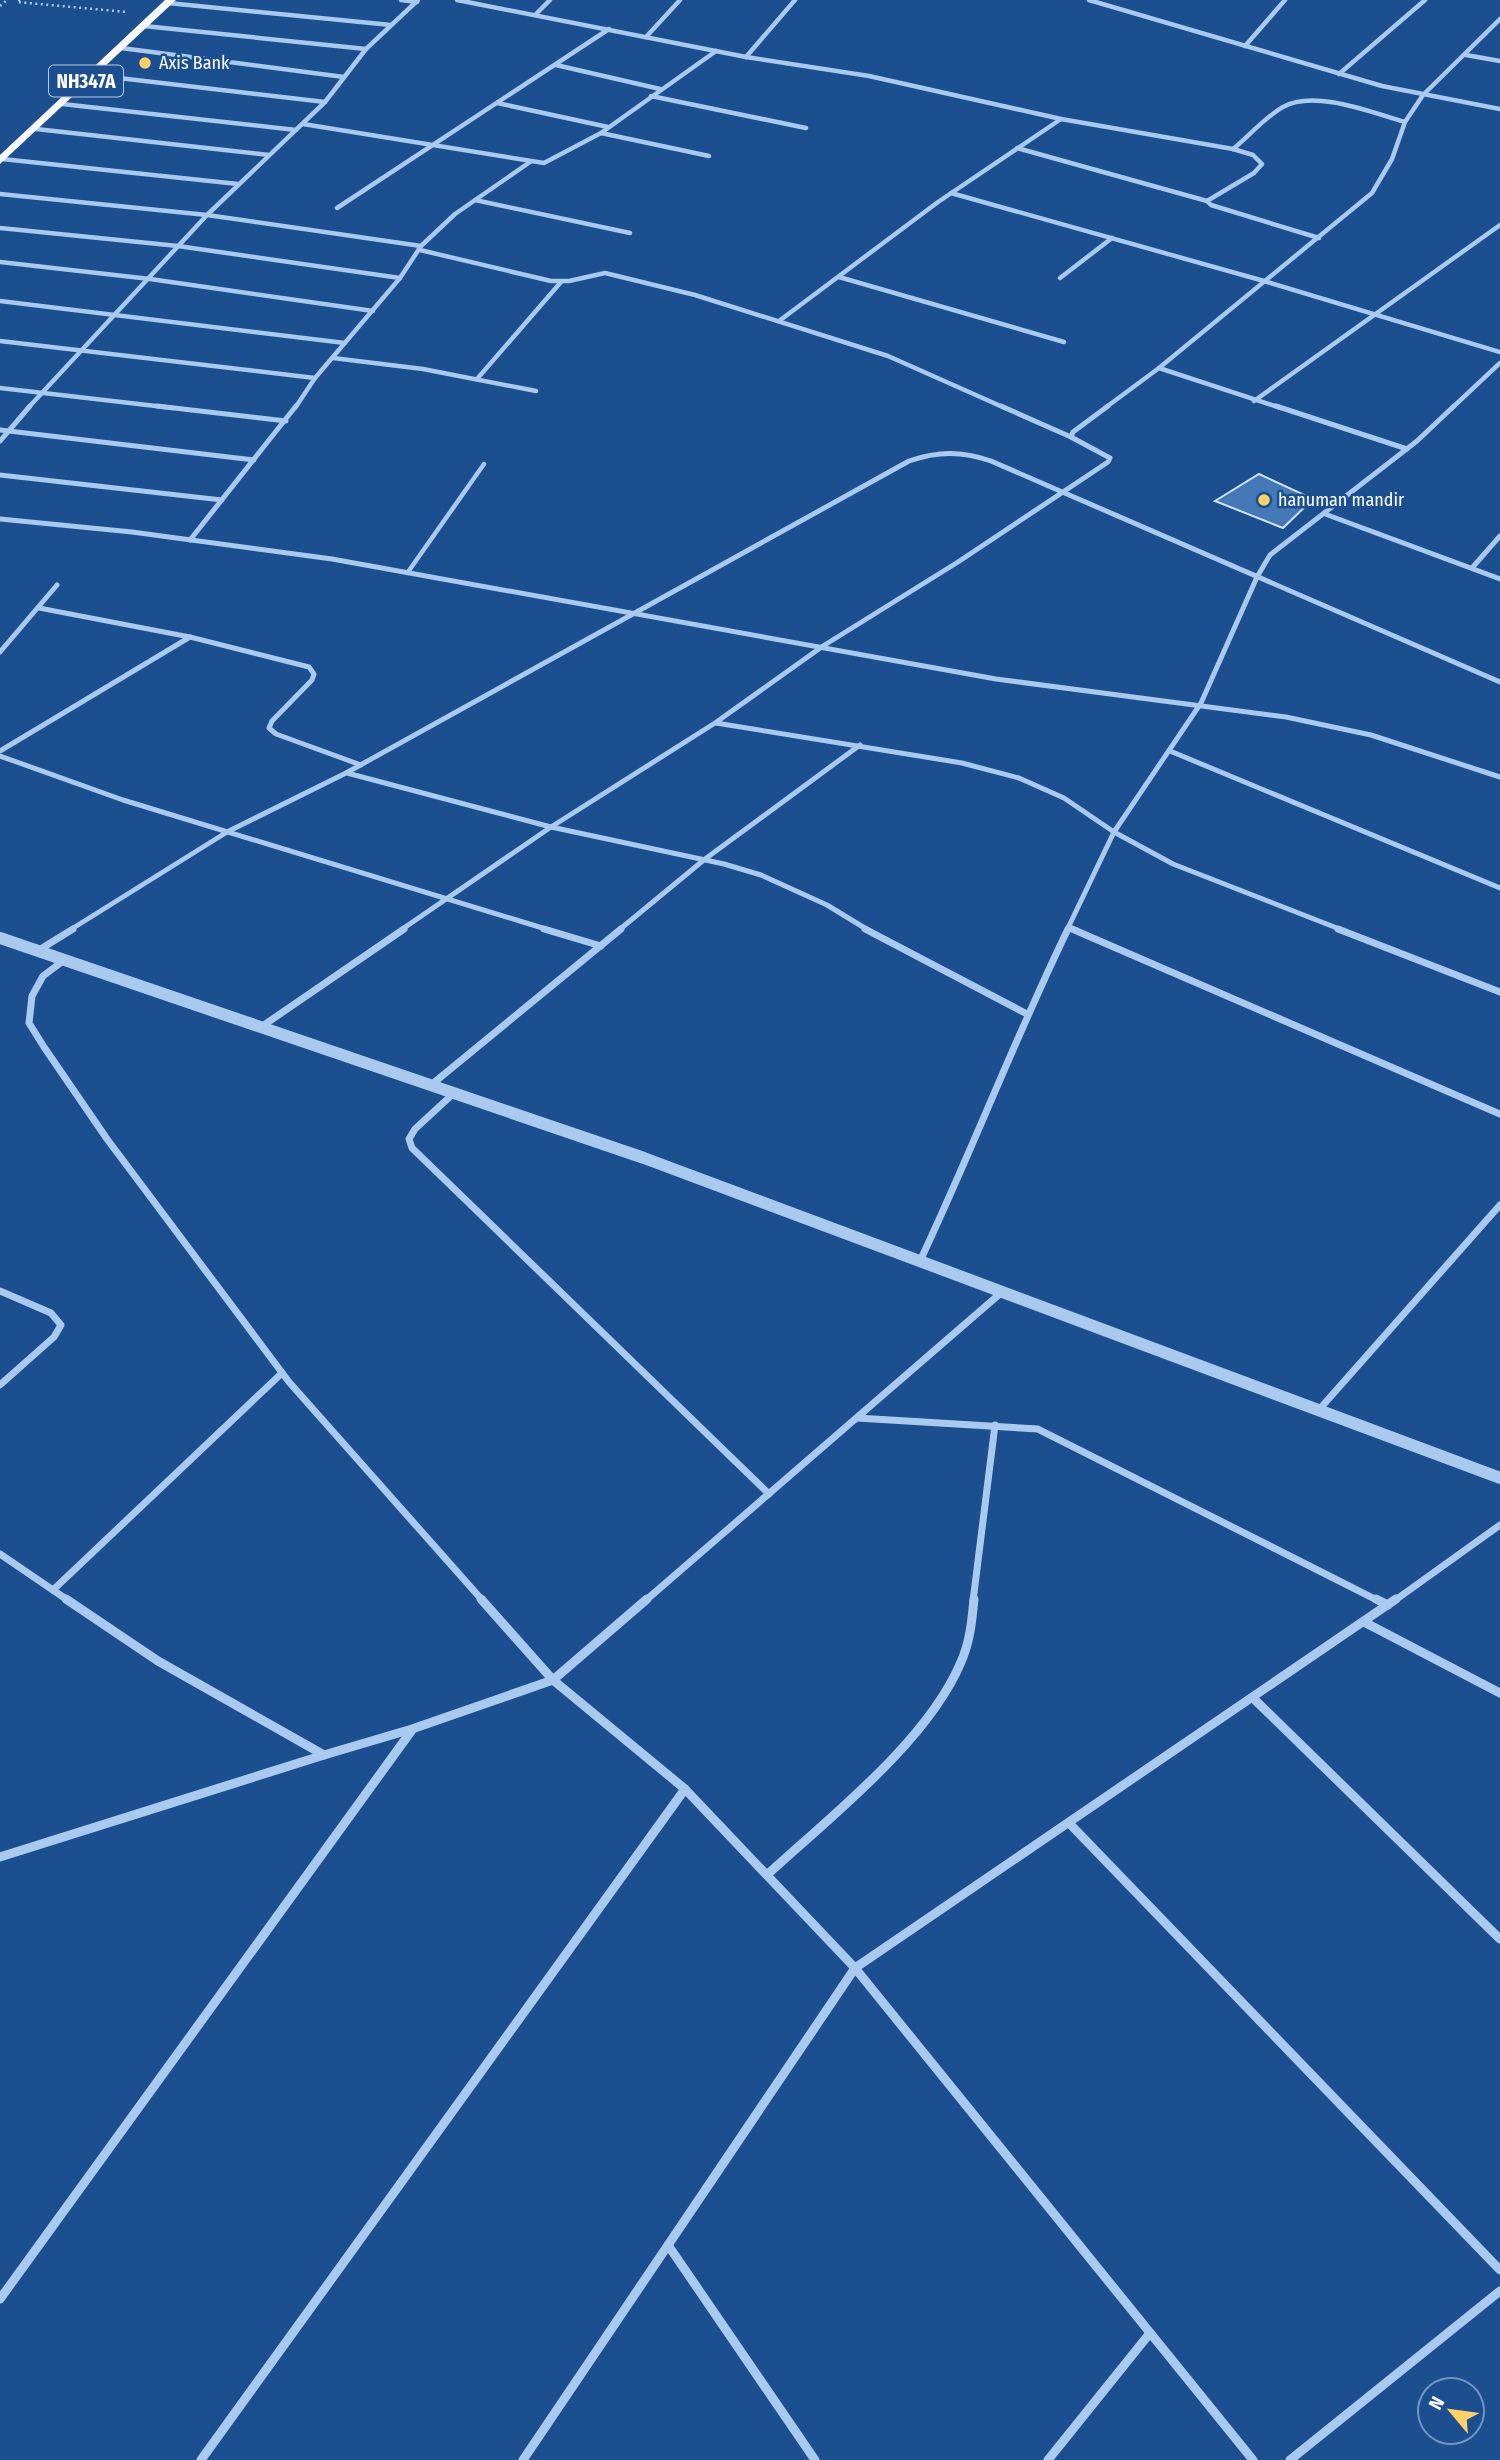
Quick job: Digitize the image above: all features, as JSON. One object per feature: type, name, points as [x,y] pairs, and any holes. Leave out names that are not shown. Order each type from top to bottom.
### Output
[{"type":"highway","name":"NH347A","points":[[0,145],[156,0]]},
{"type":"highway","name":"NH347A","points":[[1,160],[170,1]]},
{"type":"street","points":[[401,0],[418,1]]},
{"type":"street","points":[[457,0],[746,57],[869,76],[1061,119],[1233,149],[1253,155],[1262,164],[1254,173],[1207,201]]},
{"type":"street","points":[[536,14],[550,0]]},
{"type":"street","points":[[646,37],[680,0]]},
{"type":"street","points":[[746,57],[795,0]]},
{"type":"street","points":[[1089,0],[1339,74],[1423,95],[1500,109]]},
{"type":"street","points":[[1245,46],[1285,0]]},
{"type":"street","points":[[1339,74],[1425,0]]},
{"type":"street","points":[[170,1],[391,25]]},
{"type":"street","points":[[0,441],[42,392],[207,215],[325,102],[366,49],[418,1]]},
{"type":"street","points":[[1071,437],[1073,432],[1158,368],[1372,193],[1392,159],[1405,122],[1423,95],[1500,19]]},
{"type":"street","points":[[144,26],[366,49]]},
{"type":"street","points":[[337,208],[609,29]]},
{"type":"street","points":[[121,48],[344,77]]},
{"type":"street","points":[[303,124],[530,162],[554,160],[601,133],[717,51]]},
{"type":"street","points":[[1466,55],[1500,61]]},
{"type":"street","points":[[556,65],[660,89]]},
{"type":"street","points":[[93,75],[325,102]]},
{"type":"street","points":[[651,96],[806,128]]},
{"type":"street","points":[[497,103],[608,127]]},
{"type":"street","points":[[1233,149],[1284,106],[1293,103],[1329,103],[1405,122]]},
{"type":"street","points":[[62,104],[296,130]]},
{"type":"street","points":[[779,321],[951,193],[1061,119]]},
{"type":"street","points":[[36,129],[269,155]]},
{"type":"street","points":[[601,133],[709,156]]},
{"type":"street","points":[[1017,148],[1207,201],[1319,238]]},
{"type":"street","points":[[1,160],[238,184]]},
{"type":"street","points":[[190,540],[286,421],[315,378],[400,278],[420,248],[475,200],[530,162]]},
{"type":"street","points":[[951,193],[1264,281],[1500,352]]},
{"type":"street","points":[[0,194],[207,215],[420,248],[561,282],[595,274],[615,275],[779,321],[888,356],[1071,437],[1110,458],[1062,493],[823,646],[715,723],[551,827],[260,1028]]},
{"type":"street","points":[[475,200],[630,233]]},
{"type":"street","points":[[1254,401],[1373,313],[1500,225]]},
{"type":"street","points":[[0,228],[178,246],[400,278]]},
{"type":"street","points":[[1060,278],[1112,238]]},
{"type":"street","points":[[0,262],[150,279],[373,312]]},
{"type":"street","points":[[839,277],[1065,342]]},
{"type":"street","points":[[477,379],[561,282]]},
{"type":"street","points":[[0,301],[345,342]]},
{"type":"street","points":[[0,341],[315,378]]},
{"type":"street","points":[[333,358],[477,379],[536,391]]},
{"type":"street","points":[[920,1261],[959,1179],[1027,1014],[1114,832],[1202,703],[1257,577],[1270,555],[1407,449],[1500,363]]},
{"type":"street","points":[[1158,368],[1407,449]]},
{"type":"street","points":[[0,388],[286,421]]},
{"type":"street","points":[[0,430],[254,460]]},
{"type":"street","points":[[38,951],[227,832],[346,773],[909,461],[943,450],[971,454],[1500,682]]},
{"type":"street","points":[[0,475],[222,500]]},
{"type":"street","points":[[1325,514],[1500,579]]},
{"type":"street","points":[[0,519],[190,540],[408,572],[1010,681],[1202,703],[1327,725],[1382,738],[1500,777]]},
{"type":"street","points":[[1472,568],[1500,536]]},
{"type":"street","points":[[0,652],[57,585]]},
{"type":"street","points":[[39,607],[190,637],[309,667],[314,674],[312,680],[272,721],[269,728],[276,734],[360,765]]},
{"type":"street","points":[[0,753],[190,637]]},
{"type":"street","points":[[715,723],[962,763],[1019,778],[1064,798],[1114,832],[1173,864],[1500,992]]},
{"type":"street","points":[[431,1085],[705,859],[860,745]]},
{"type":"street","points":[[1170,751],[1500,888]]},
{"type":"street","points":[[0,753],[123,800],[601,946]]},
{"type":"street","points":[[346,773],[551,827],[705,859],[761,875],[827,905],[902,951],[1027,1014]]},
{"type":"street","points":[[1069,927],[1500,1114]]},
{"type":"street","points":[[0,938],[643,1158],[1315,1413],[1500,1478]]},
{"type":"street","points":[[64,961],[43,976],[37,986],[32,996],[30,1023],[107,1139],[282,1373],[553,1680],[685,1789],[855,1968],[1252,2460]]},
{"type":"street","points":[[454,1093],[415,1129],[409,1139],[412,1148],[769,1494]]},
{"type":"street","points":[[1315,1413],[1500,1205]]},
{"type":"street","points":[[0,1291],[51,1314],[61,1325],[54,1337],[0,1385]]},
{"type":"street","points":[[0,1857],[412,1729],[553,1680],[1002,1292]]},
{"type":"street","points":[[53,1590],[282,1373]]},
{"type":"street","points":[[856,1418],[1038,1429],[1388,1605]]},
{"type":"street","points":[[767,1875],[888,1760],[946,1692],[961,1661],[970,1626],[995,1425]]},
{"type":"street","points":[[523,2460],[855,1968],[1364,1622],[1500,1525]]},
{"type":"street","points":[[0,1554],[158,1661],[324,1755]]},
{"type":"street","points":[[1364,1622],[1500,1693]]},
{"type":"street","points":[[1253,1698],[1500,1938]]},
{"type":"street","points":[[0,2299],[412,1729]]},
{"type":"street","points":[[201,2460],[685,1789]]},
{"type":"street","points":[[1069,1823],[1500,2270]]},
{"type":"street","points":[[668,2245],[815,2460]]},
{"type":"street","points":[[1290,2460],[1500,2291]]},
{"type":"street","points":[[1048,2460],[1150,2333]]},
{"type":"lane","points":[[408,572],[484,464]]},
{"type":"path","points":[[0,6],[7,0]]},
{"type":"path","points":[[20,0],[17,2],[142,13]]},
{"type":"building","name":"hanuman mandir","points":[[1259,474],[1313,499],[1283,528],[1215,501]]},
{"type":"place","name":"Axis Bank","points":[[145,63]]},
{"type":"place","name":"hanuman mandir","points":[[1264,500]]}]
